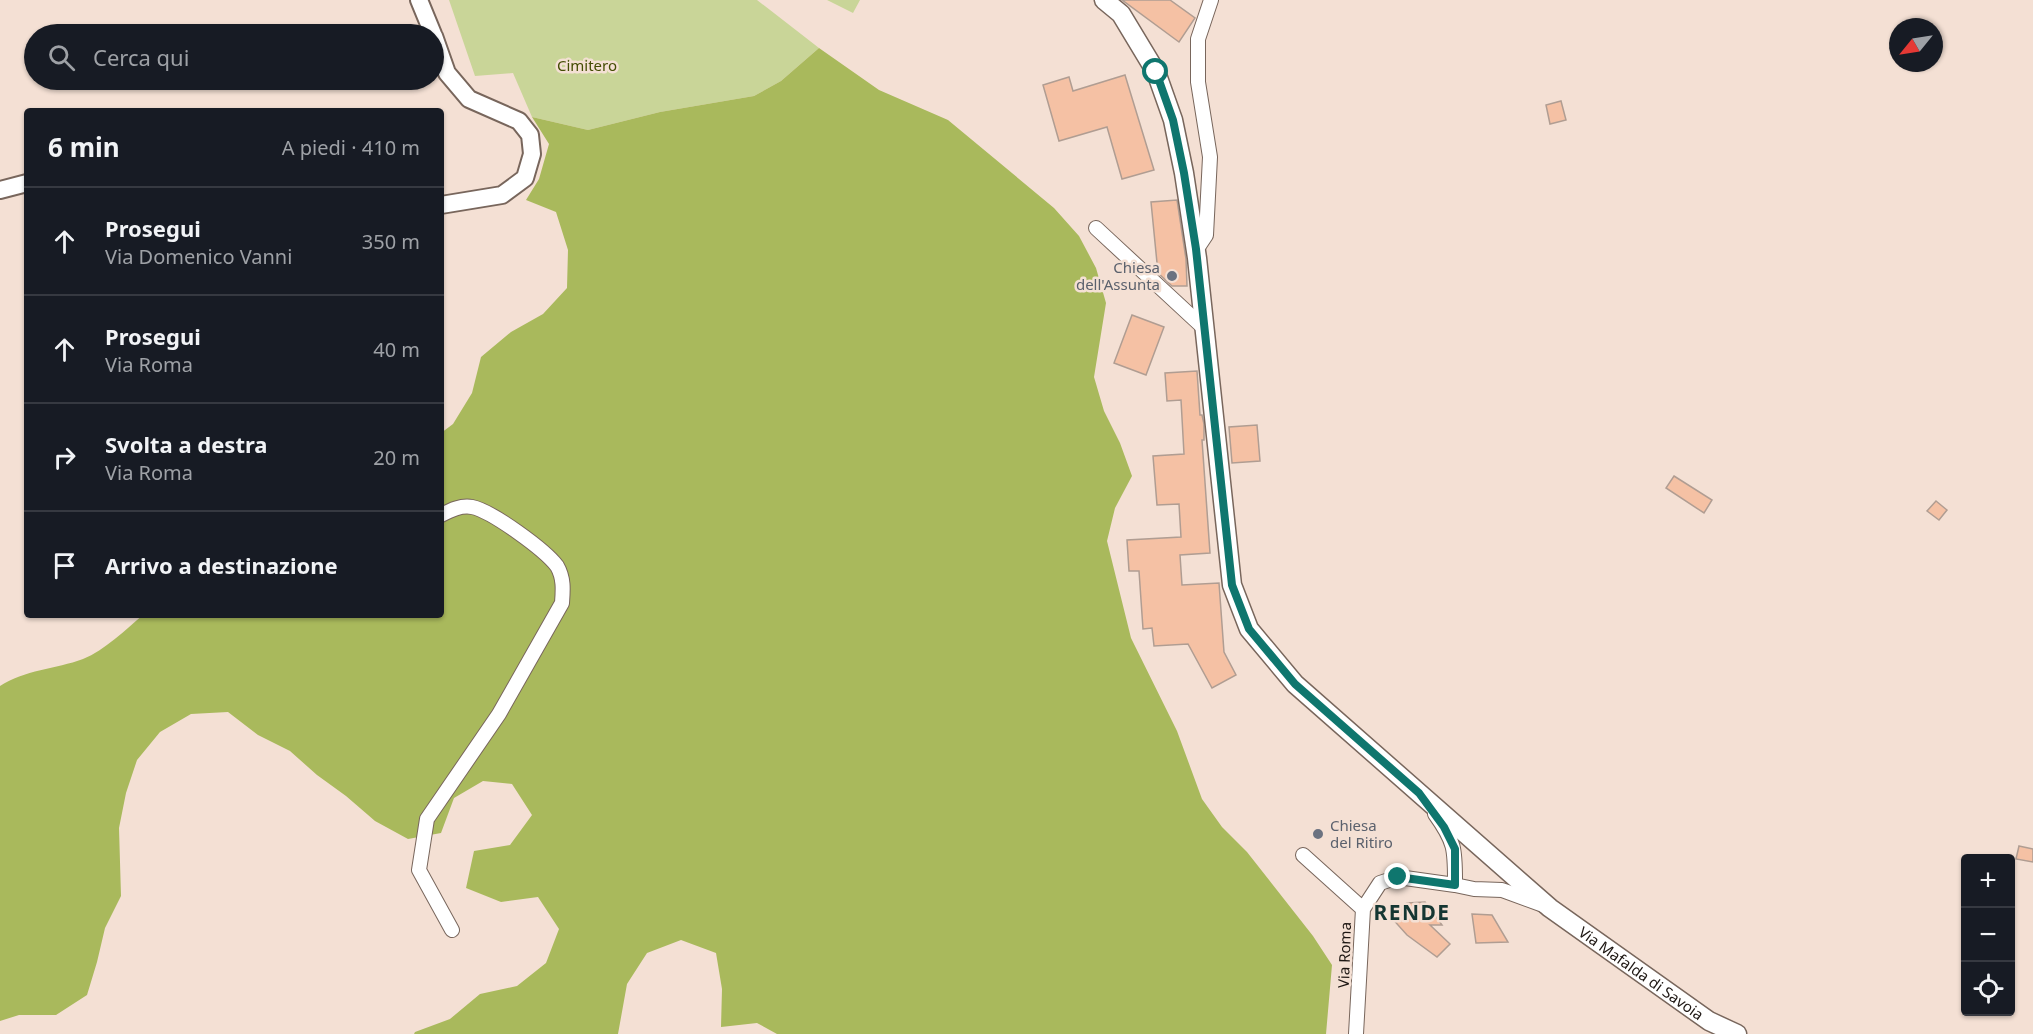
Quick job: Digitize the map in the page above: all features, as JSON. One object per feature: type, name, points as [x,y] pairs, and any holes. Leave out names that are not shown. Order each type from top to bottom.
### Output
[{"type":"main road","name":"Via Mafalda di Savoia","points":[[1104,0],[1121,14],[1156,72],[1173,120],[1196,249],[1232,585],[1249,629],[1295,684],[1550,908],[1709,1021],[1737,1034]]},
{"type":"street","points":[[419,0],[429,24]]},
{"type":"street","points":[[1196,249],[1206,235],[1210,157],[1198,82],[1198,39],[1211,0]]},
{"type":"street","points":[[444,65],[447,73],[469,99],[519,121],[530,135],[532,154],[525,178],[502,195],[444,205]]},
{"type":"street","points":[[0,190],[24,184]]},
{"type":"street","points":[[1096,228],[1205,329]]},
{"type":"street","points":[[444,513],[456,507],[472,507],[495,517],[547,555],[558,568],[564,584],[562,603],[499,714],[427,819],[419,870],[452,930]]},
{"type":"street","points":[[1419,793],[1444,827],[1455,849],[1455,885]]},
{"type":"street","points":[[1303,855],[1362,909]]},
{"type":"street","name":"Via Roma","points":[[1356,1034],[1362,909],[1380,883],[1398,877],[1474,889],[1502,890],[1550,908]]},
{"type":"green space","name":"Cimitero","points":[[449,0],[757,0],[819,48],[781,81],[754,96],[660,112],[588,130],[532,117],[513,73],[475,76]]},
{"type":"green space","points":[[827,0],[860,0],[853,13]]},
{"type":"green space","points":[[819,48],[879,90],[948,120],[1054,208],[1079,236],[1096,268],[1106,303],[1094,377],[1104,411],[1120,443],[1132,476],[1115,508],[1107,541],[1131,638],[1177,731],[1202,799],[1222,827],[1247,852],[1313,936],[1332,965],[1326,1034],[777,1034],[757,1023],[721,1027],[722,989],[716,953],[681,940],[647,953],[627,984],[618,1034],[414,1034],[450,1019],[480,994],[517,986],[546,963],[559,929],[538,897],[501,902],[466,888],[474,851],[510,845],[532,815],[512,784],[483,781],[454,798],[441,833],[408,839],[375,821],[290,751],[258,735],[228,712],[191,714],[160,732],[137,760],[126,793],[119,828],[121,896],[105,928],[87,995],[56,1015],[19,1015],[0,1021],[0,686],[19,676],[83,659],[99,650],[139,618],[444,618],[444,431],[453,424],[472,393],[481,357],[511,332],[543,314],[567,288],[568,250],[556,212],[526,200],[539,179],[549,144],[532,117],[588,130],[660,112],[754,96],[781,81]]},
{"type":"building","points":[[1122,0],[1170,0],[1195,18],[1179,42]]},
{"type":"building","points":[[1125,75],[1154,170],[1122,179],[1107,127],[1059,141],[1043,85],[1069,77],[1073,91]]},
{"type":"building","points":[[1561,101],[1566,120],[1550,124],[1546,105]]},
{"type":"building","points":[[1177,200],[1186,259],[1187,286],[1172,286],[1158,273],[1151,202]]},
{"type":"building","points":[[1132,315],[1164,327],[1146,375],[1114,363]]},
{"type":"building","points":[[1197,371],[1200,415],[1202,415],[1204,424],[1204,440],[1202,440],[1210,553],[1180,555],[1182,585],[1219,583],[1224,652],[1236,675],[1212,688],[1188,644],[1154,646],[1152,628],[1143,629],[1139,571],[1129,571],[1127,540],[1181,537],[1179,504],[1157,505],[1153,456],[1184,454],[1181,400],[1167,401],[1165,373]]},
{"type":"building","points":[[1257,425],[1260,461],[1232,463],[1229,427]]},
{"type":"building","points":[[1674,476],[1712,500],[1704,513],[1666,488]]},
{"type":"building","points":[[1936,501],[1947,510],[1939,520],[1927,511]]},
{"type":"building","points":[[2019,846],[2033,849],[2033,862],[2016,859]]},
{"type":"building","points":[[1425,902],[1442,925],[1430,925],[1450,944],[1437,957],[1407,935],[1389,915],[1407,903]]},
{"type":"building","points":[[1472,914],[1492,915],[1508,942],[1476,943]]},
{"type":"place","name":"Chiesa dell'Assunta","points":[[1172,276]]},
{"type":"place","name":"Chiesa del Ritiro","points":[[1318,834]]},
{"type":"district","name":"RENDE","points":[[1412,912]]},
{"type":"route","points":[[1156,72],[1173,120],[1196,249],[1232,585],[1249,629],[1295,684],[1419,793],[1444,827],[1455,849],[1455,885],[1398,877]]}]
